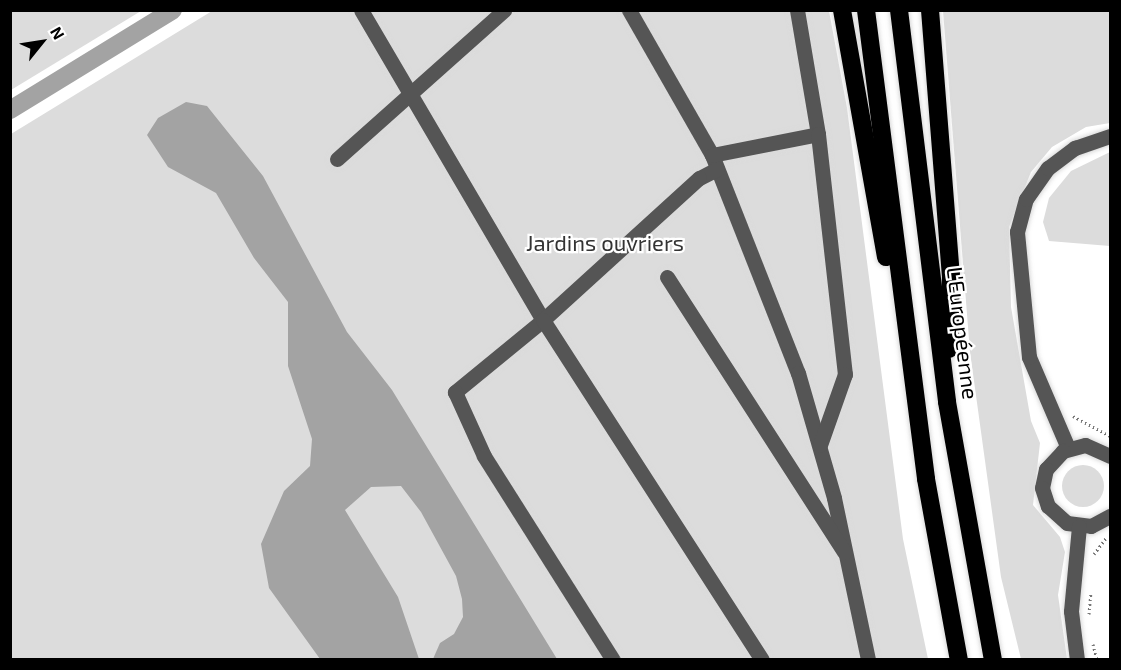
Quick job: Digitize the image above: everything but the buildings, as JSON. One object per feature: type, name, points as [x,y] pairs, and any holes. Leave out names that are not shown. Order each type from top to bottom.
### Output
[{"type":"highway","points":[[842,10],[913,388],[959,660]]},
{"type":"highway","points":[[866,10],[913,388]]},
{"type":"highway","name":"L'Européenne","points":[[900,10],[947,402],[993,660]]},
{"type":"highway","points":[[930,10],[951,275],[947,402]]},
{"type":"street","points":[[361,10],[543,320],[567,349],[762,660]]},
{"type":"street","points":[[337,159],[504,10]]},
{"type":"street","points":[[629,10],[715,162],[798,373],[820,445],[868,660]]},
{"type":"street","points":[[797,10],[818,134],[845,374],[820,445]]},
{"type":"street","points":[[613,660],[484,456],[455,392],[543,320],[715,162],[818,134]]},
{"type":"street","points":[[1068,448],[1029,357],[1017,232],[1026,199],[1048,168],[1075,148],[1110,136]]},
{"type":"street","points":[[668,277],[846,554]]},
{"type":"street","points":[[1110,456],[1091,446],[1068,448],[1049,464],[1042,488],[1056,516],[1079,526],[1110,516]]},
{"type":"street","points":[[1077,660],[1071,611],[1079,526]]},
{"type":"path","points":[[1069,409],[1076,419],[1110,436]]},
{"type":"path","points":[[1093,563],[1096,548],[1110,534]]},
{"type":"path","points":[[1089,620],[1092,584]]},
{"type":"path","points":[[1091,638],[1097,660]]},
{"type":"green space","points":[[11,10],[141,10],[141,11],[11,90]]},
{"type":"green space","name":"Jardins ouvriers","points":[[212,11],[829,11],[847,108],[903,539],[928,659],[11,660],[11,134]]},
{"type":"green space","points":[[943,11],[1110,11],[1110,123],[1086,127],[1052,147],[1031,172],[1009,227],[1011,307],[1031,421],[1040,443],[1033,505],[1060,537],[1065,552],[1058,595],[1067,659],[1021,659],[1001,577],[970,352]]},
{"type":"green space","points":[[1110,152],[1110,246],[1049,241],[1043,222],[1049,198],[1071,171]]},
{"type":"green space","points":[[1083,465],[1098,471],[1104,486],[1098,501],[1083,507],[1068,501],[1062,486],[1068,471]]},
{"type":"shaded area","points":[[186,102],[207,106],[263,176],[347,332],[392,390],[557,659],[433,659],[440,643],[454,634],[463,617],[462,599],[456,576],[421,512],[401,486],[371,487],[345,510],[398,597],[419,659],[320,659],[269,588],[261,544],[284,491],[310,466],[312,439],[288,366],[288,302],[254,258],[216,193],[168,167],[147,135],[158,118]]},
{"type":"waterway","points":[[10,110],[173,10]]}]
